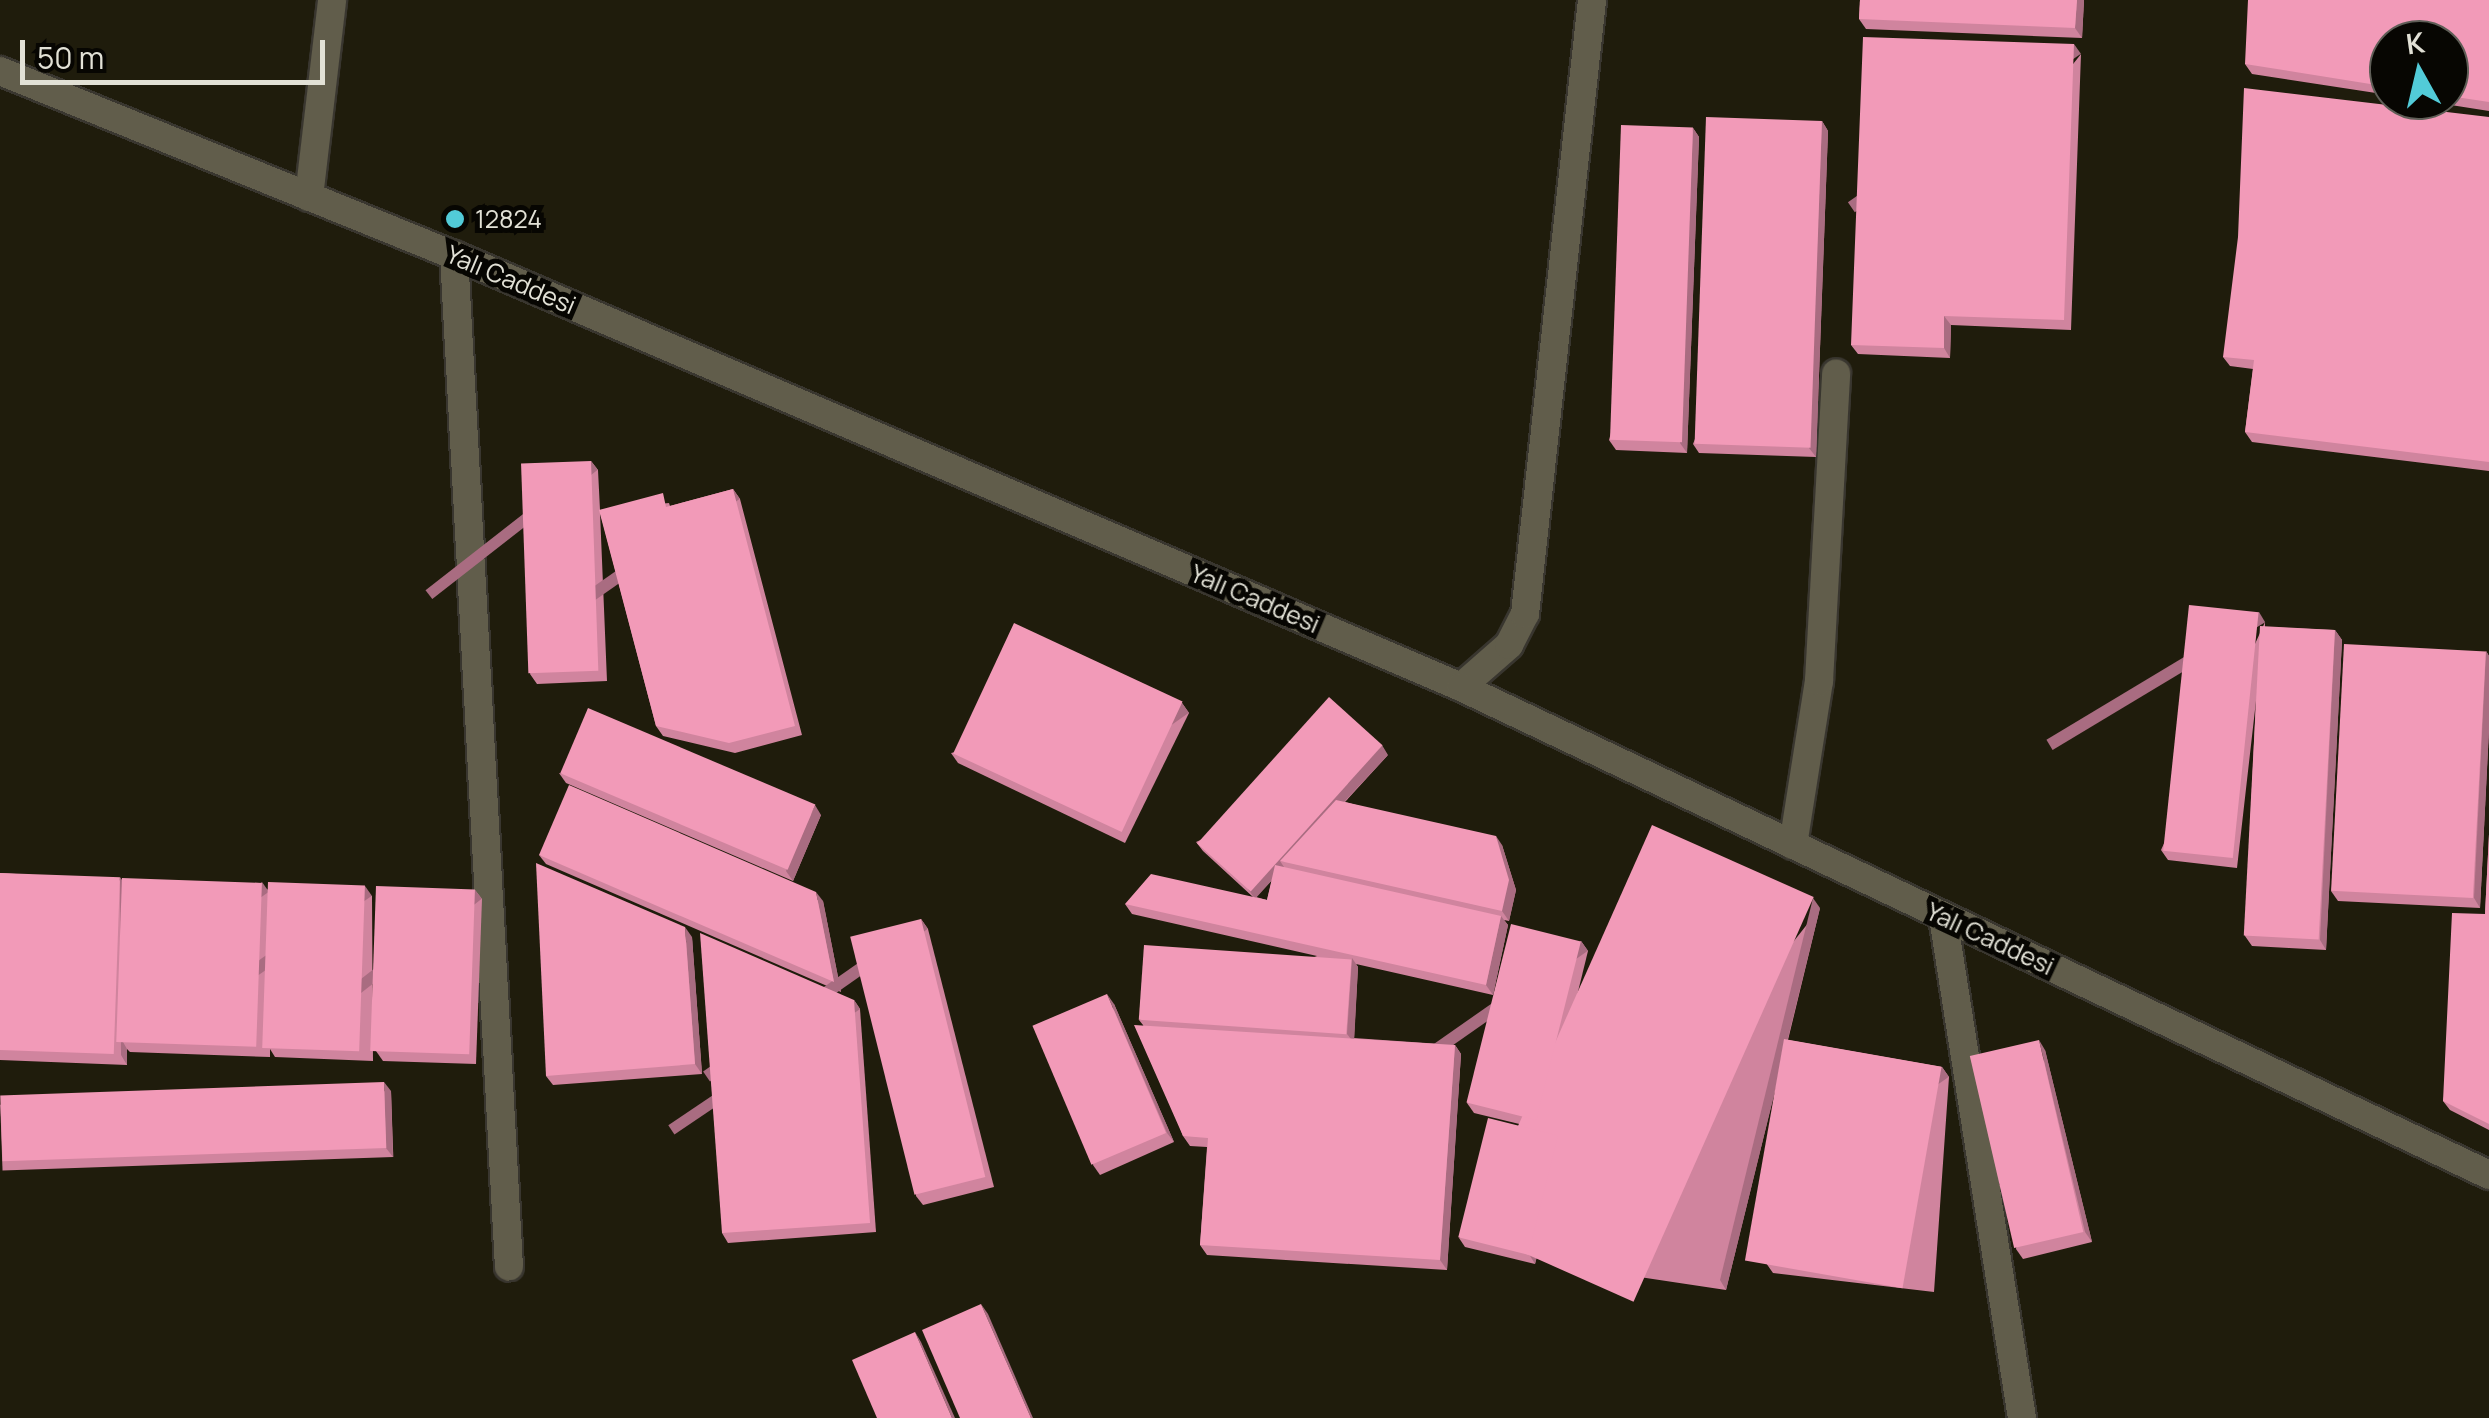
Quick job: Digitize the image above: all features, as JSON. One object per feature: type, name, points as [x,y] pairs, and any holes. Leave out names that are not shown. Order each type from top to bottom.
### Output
[{"type":"street","points":[[309,196],[332,0]]},
{"type":"street","points":[[1461,687],[1509,645],[1525,614],[1592,0]]},
{"type":"street","name":"Yalı Caddesi","points":[[0,72],[454,255],[1461,687],[2489,1175]]},
{"type":"street","points":[[454,255],[509,1267]]},
{"type":"street","points":[[1794,845],[1819,681],[1836,373]]},
{"type":"street","points":[[1943,917],[2022,1418]]},
{"type":"building","points":[[1860,0],[2077,0],[2075,28],[1859,19]]},
{"type":"building","points":[[2248,0],[2489,0],[2489,102],[2469,99],[2469,20],[2369,20],[2369,84],[2245,64]]},
{"type":"building","points":[[1863,37],[2074,44],[2064,320],[1944,316],[1944,348],[1851,345]]},
{"type":"building","points":[[2244,88],[2369,103],[2369,120],[2489,117],[2489,462],[2245,432],[2254,360],[2223,357],[2238,237]]},
{"type":"building","points":[[1706,117],[1822,121],[1811,448],[1695,444]]},
{"type":"building","points":[[1621,125],[1693,128],[1682,442],[1610,440]]},
{"type":"building","points":[[591,461],[598,671],[528,673],[521,463]]},
{"type":"building","points":[[733,489],[795,726],[729,743],[656,726],[599,510],[663,493],[666,507]]},
{"type":"building","points":[[2189,605],[2259,612],[2233,858],[2163,851]]},
{"type":"building","points":[[1014,623],[1183,702],[1122,832],[953,754]]},
{"type":"building","points":[[2260,626],[2335,630],[2319,940],[2244,936]]},
{"type":"building","points":[[2344,644],[2486,651],[2473,898],[2331,891]]},
{"type":"building","points":[[1329,697],[1383,745],[1251,892],[1197,843]]},
{"type":"building","points":[[588,708],[815,805],[788,870],[560,773]]},
{"type":"building","points":[[569,785],[816,892],[834,982],[539,855]]},
{"type":"building","points":[[1336,800],[1496,836],[1509,880],[1502,911],[1280,861]]},
{"type":"building","points":[[1652,825],[1814,897],[1634,1302],[1472,1230]]},
{"type":"building","points":[[2489,834],[2489,1124],[2443,1101],[2452,913],[2485,914]]},
{"type":"building","points":[[536,863],[685,927],[695,1064],[546,1076]]},
{"type":"building","points":[[1275,865],[1501,916],[1486,985],[1125,904],[1151,874],[1267,900]]},
{"type":"building","points":[[0,873],[120,877],[114,1054],[0,1050]]},
{"type":"building","points":[[122,878],[262,883],[256,1047],[116,1042]]},
{"type":"building","points":[[268,882],[365,885],[359,1051],[262,1048]]},
{"type":"building","points":[[376,886],[475,889],[469,1054],[370,1051]]},
{"type":"building","points":[[921,919],[985,1177],[915,1195],[850,937]]},
{"type":"building","points":[[1511,924],[1581,941],[1536,1120],[1466,1103]]},
{"type":"building","points":[[700,933],[854,1000],[870,1223],[722,1233]]},
{"type":"building","points":[[1144,945],[1351,960],[1346,1034],[1139,1020]]},
{"type":"building","points":[[1107,994],[1166,1133],[1091,1165],[1032,1026]]},
{"type":"building","points":[[1134,1025],[1455,1045],[1440,1260],[1200,1245],[1208,1138],[1183,1136]]},
{"type":"building","points":[[1784,1039],[1942,1067],[1902,1288],[1745,1261]]},
{"type":"building","points":[[2039,1040],[2083,1232],[2014,1248],[1970,1056]]},
{"type":"building","points":[[384,1082],[386,1148],[3,1161],[0,1095]]},
{"type":"building","points":[[1488,1118],[1558,1135],[1528,1255],[1458,1237]]},
{"type":"building","points":[[981,1304],[1031,1418],[960,1418],[922,1330]]},
{"type":"building","points":[[915,1332],[952,1418],[877,1418],[852,1360]]},
{"type":"place","name":"12824","points":[[455,219]]}]
